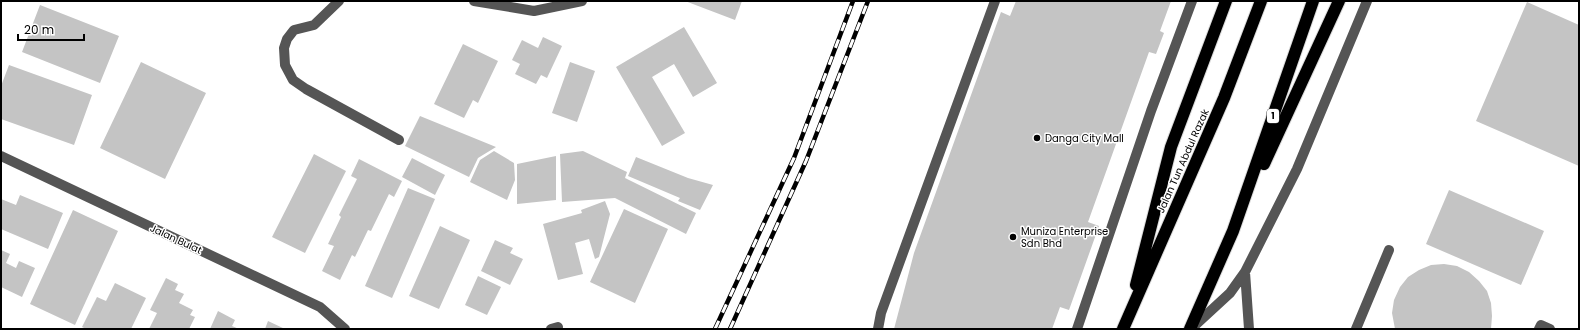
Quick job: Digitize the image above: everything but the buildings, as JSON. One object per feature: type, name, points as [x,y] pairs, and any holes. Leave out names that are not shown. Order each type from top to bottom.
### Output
[{"type":"highway","points":[[1125,324],[1171,147],[1226,1]]},
{"type":"highway","name":"Jalan Tun Abdul Razak","points":[[1125,324],[1224,98],[1261,1]]},
{"type":"highway","name":"1","points":[[1190,329],[1233,231],[1313,1]]},
{"type":"highway","points":[[1233,231],[1339,1]]},
{"type":"street","points":[[340,1],[314,25],[294,30],[286,39],[284,48],[285,65],[293,80],[306,89],[399,140]]},
{"type":"street","points":[[474,1],[534,11],[582,1]]},
{"type":"street","points":[[878,329],[881,313],[995,1]]},
{"type":"street","points":[[1077,329],[1151,112],[1192,1]]},
{"type":"street","points":[[1190,329],[1230,293],[1245,272],[1296,169],[1367,1]]},
{"type":"street","name":"Jalan Bulat","points":[[1,156],[320,307],[345,329]]},
{"type":"street","points":[[1356,329],[1389,250]]},
{"type":"street","points":[[1245,272],[1248,329]]},
{"type":"street","points":[[1539,329],[1541,325],[1550,329]]},
{"type":"railway","points":[[715,329],[794,158],[853,1]]},
{"type":"railway","points":[[730,329],[806,161],[868,1]]},
{"type":"place","name":"Danga City Mall","points":[[1037,138]]},
{"type":"place","name":"Muniza Enterprise Sdn Bhd","points":[[1013,237]]}]
